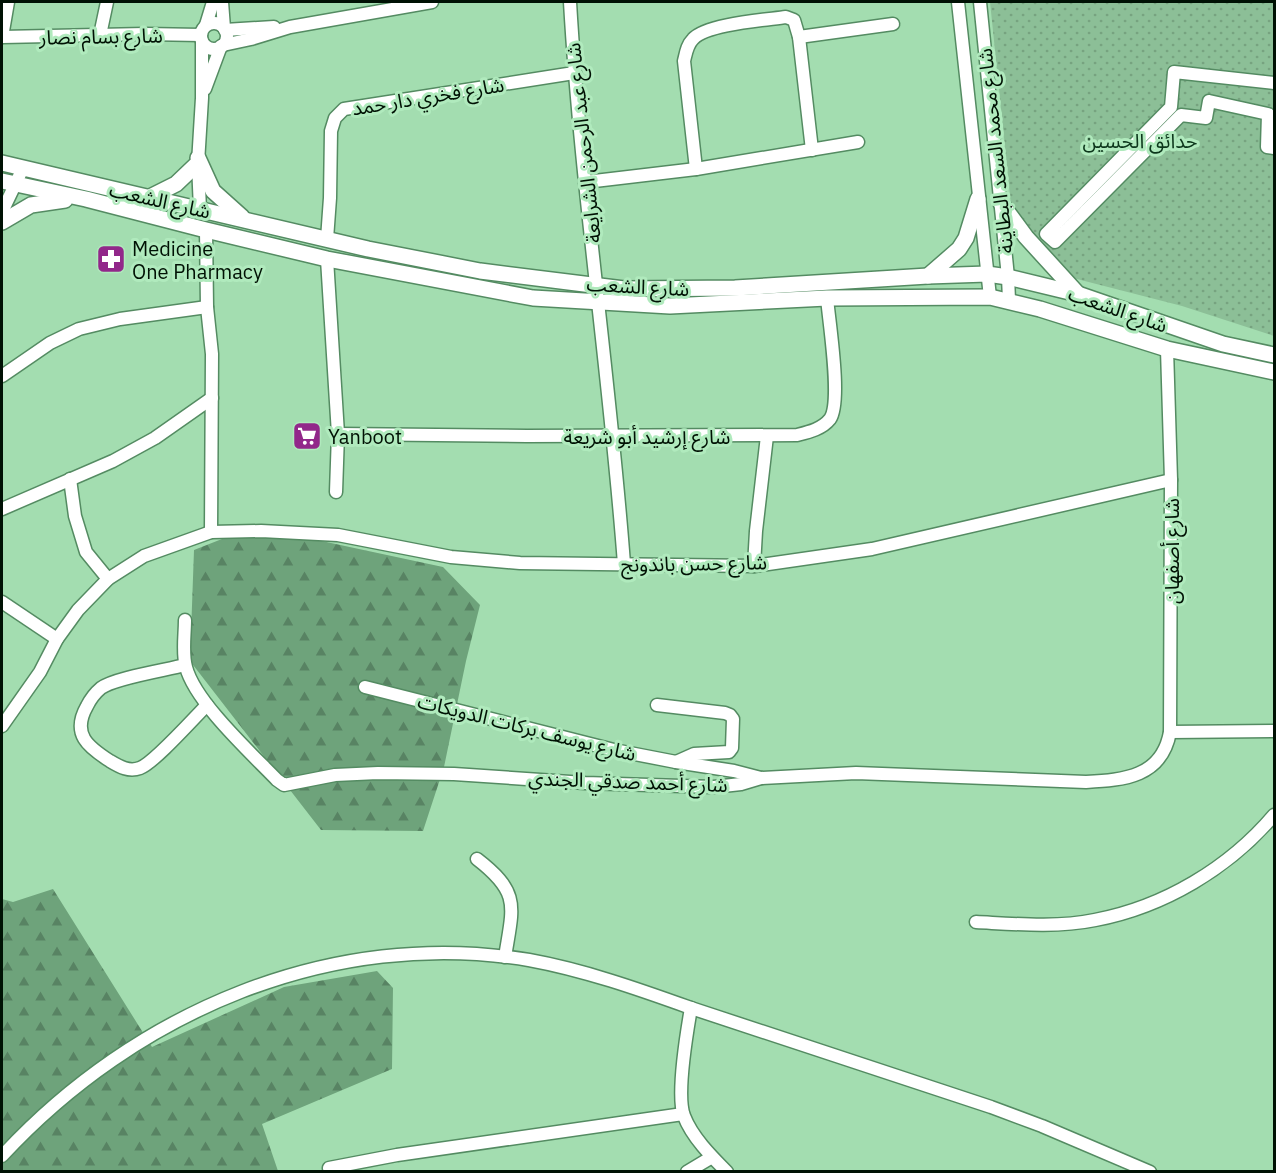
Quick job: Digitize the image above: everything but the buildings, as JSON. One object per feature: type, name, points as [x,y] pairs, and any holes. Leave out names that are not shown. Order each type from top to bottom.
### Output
[{"type":"main road","points":[[148,198],[176,184],[198,160],[218,198],[247,221]]},
{"type":"main road","name":"شارع الشعب","points":[[6,174],[23,168],[368,249],[480,271],[644,290],[824,284],[987,274],[1078,294],[1193,335],[1275,355]]},
{"type":"main road","name":"شارع الشعب","points":[[6,174],[86,199],[206,231],[327,259],[533,298],[670,306],[827,298],[990,297],[1009,300],[1167,348],[1275,372]]},
{"type":"main road","points":[[2,222],[24,208],[42,202],[86,199]]},
{"type":"main road","points":[[928,276],[959,249],[966,238],[978,199]]},
{"type":"main road","points":[[1001,203],[1026,237],[1078,294]]},
{"type":"street","points":[[2,37],[8,2]]},
{"type":"street","points":[[100,35],[107,2]]},
{"type":"street","points":[[200,210],[198,160],[203,34],[213,2]]},
{"type":"street","points":[[202,98],[226,39],[222,2]]},
{"type":"street","points":[[203,34],[211,48],[371,6],[432,2]]},
{"type":"street","name":"شارع عبد الرحمن الشرايعة","points":[[570,2],[574,73],[613,436],[624,564]]},
{"type":"street","name":"شارع محمد السعد البطاينة","points":[[958,2],[990,297]]},
{"type":"street","name":"شارع محمد السعد البطاينة","points":[[980,2],[1009,300]]},
{"type":"street","points":[[696,169],[684,61],[686,49],[693,38],[717,28],[786,17],[794,20],[799,37],[812,150]]},
{"type":"street","points":[[203,34],[218,24],[224,29],[290,27]]},
{"type":"street","points":[[799,37],[893,24]]},
{"type":"street","name":"شارع بسام نصار","points":[[2,37],[203,34]]},
{"type":"street","points":[[1275,83],[1174,72],[1171,106],[1046,234],[1056,242],[1181,115],[1206,118],[1209,101],[1268,114],[1267,147],[1275,148]]},
{"type":"street","name":"شارع فخري دار حمد","points":[[327,239],[331,131],[335,118],[344,109],[574,73]]},
{"type":"street","points":[[586,182],[696,169],[858,142]]},
{"type":"street","points":[[2,212],[6,174]]},
{"type":"street","points":[[206,231],[207,307],[212,354],[211,532]]},
{"type":"street","points":[[327,259],[338,434],[336,492]]},
{"type":"street","name":"شارع إرشيد أبو شريعة","points":[[338,434],[797,435],[817,429],[828,421],[835,410],[827,298]]},
{"type":"street","points":[[2,376],[50,343],[79,329],[120,319],[207,307]]},
{"type":"street","name":"شارع أصفهان","points":[[1164,752],[1170,732],[1171,480],[1167,348]]},
{"type":"street","points":[[2,509],[113,461],[155,438],[212,398]]},
{"type":"street","points":[[754,566],[767,436]]},
{"type":"street","points":[[70,480],[75,516],[86,552],[108,579]]},
{"type":"street","name":"شارع حسن باندونج","points":[[2,726],[40,672],[57,639],[78,610],[108,579],[144,556],[211,532],[261,531],[338,535],[468,559],[554,564],[754,566],[872,549],[1171,480]]},
{"type":"street","points":[[2,602],[57,639]]},
{"type":"street","name":"شارع أحمد صدقي الجندي","points":[[185,620],[185,665],[193,684],[207,705],[284,785],[293,785],[318,777],[367,773],[463,774],[585,783],[714,787],[741,784],[761,778],[856,773],[1086,782],[1123,779],[1141,773],[1154,765],[1164,752]]},
{"type":"street","points":[[185,665],[121,679],[102,687],[82,714],[80,727],[86,744],[118,766],[127,769],[143,767],[207,705]]},
{"type":"street","name":"شارع يوسف بركات الدويكات","points":[[365,687],[614,750],[734,771],[761,778]]},
{"type":"street","points":[[657,705],[725,713],[734,719],[732,748],[729,752],[694,754],[676,762]]},
{"type":"street","points":[[1170,732],[1275,731]]},
{"type":"street","points":[[976,922],[1021,925],[1060,924],[1093,921],[1122,914],[1178,890],[1231,858],[1255,838],[1275,815]]},
{"type":"street","points":[[477,859],[496,874],[508,892],[511,919],[505,957]]},
{"type":"street","points":[[2,1156],[48,1108],[99,1067],[165,1027],[237,993],[278,979],[363,958],[429,952],[505,957],[556,966],[615,982],[991,1107],[1053,1130],[1150,1172]]},
{"type":"street","points":[[691,1008],[683,1068],[683,1114],[695,1135],[727,1172]]},
{"type":"street","points":[[329,1168],[397,1155],[683,1114]]},
{"type":"street","points":[[687,1172],[712,1157]]},
{"type":"green space","name":"حدائق الحسين","points":[[990,2],[1274,2],[1274,336],[1182,306],[1073,278],[1039,245],[1011,205]]},
{"type":"green space","points":[[227,537],[303,537],[443,567],[480,605],[444,767],[423,831],[321,830],[190,661],[194,550]]},
{"type":"green space","points":[[53,889],[152,1047],[284,987],[377,971],[393,988],[392,1069],[262,1124],[278,1171],[2,1172],[2,899],[13,902]]},
{"type":"place","name":"Medicine One Pharmacy","points":[[111,259]]},
{"type":"place","name":"Yanboot","points":[[307,436]]}]
